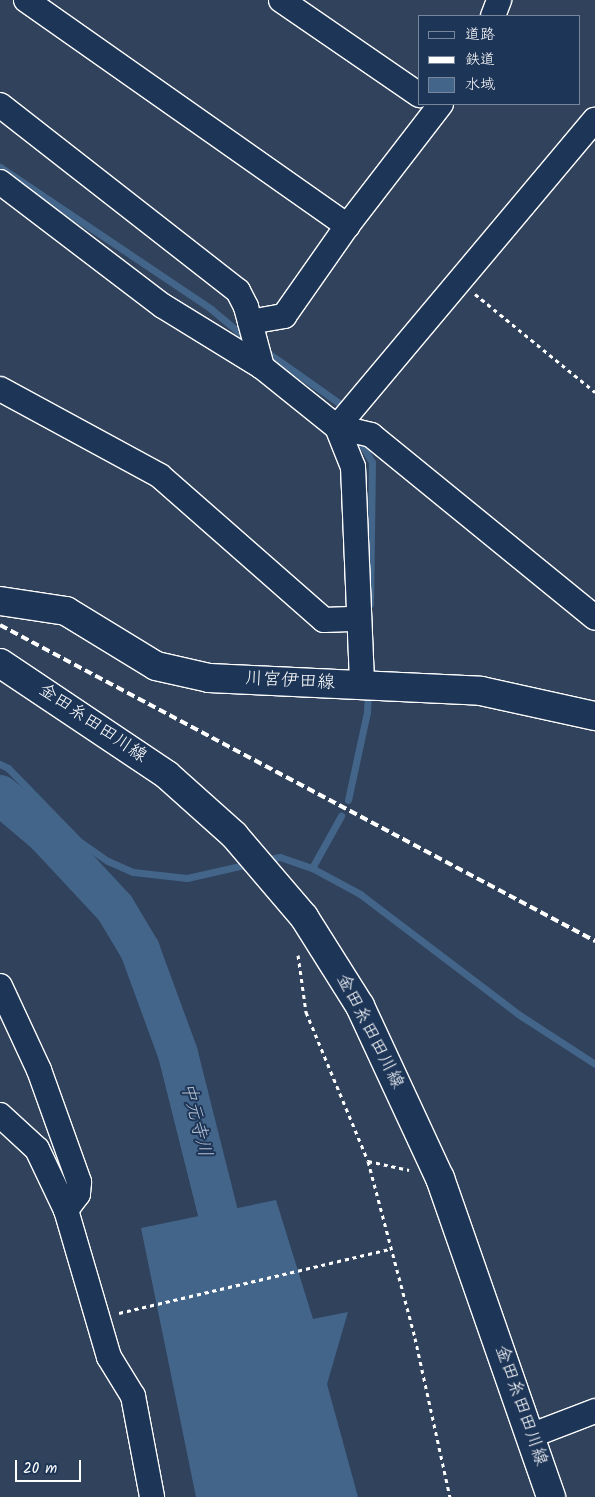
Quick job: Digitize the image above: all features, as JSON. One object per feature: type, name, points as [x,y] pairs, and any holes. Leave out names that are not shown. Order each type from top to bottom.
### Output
[{"type":"main road","name":"川宮伊田線","points":[[0,601],[66,611],[156,666],[209,678],[481,691],[595,716]]},
{"type":"main road","name":"金田糸田田川線","points":[[0,663],[167,775],[234,835],[304,917],[360,1006],[440,1178],[551,1497]]},
{"type":"street","points":[[26,0],[347,226]]},
{"type":"street","points":[[282,0],[418,93]]},
{"type":"street","points":[[493,15],[499,0]]},
{"type":"street","points":[[0,105],[238,291],[250,322],[262,367]]},
{"type":"street","points":[[250,322],[284,316],[431,105]]},
{"type":"street","points":[[337,427],[460,281],[591,133]]},
{"type":"street","points":[[0,182],[163,306],[262,367],[337,427],[371,435],[595,618]]},
{"type":"street","points":[[0,389],[160,476],[324,620],[357,619]]},
{"type":"street","points":[[337,427],[354,467],[357,619],[362,686]]},
{"type":"street","points":[[0,986],[39,1070],[79,1182],[78,1194],[66,1210]]},
{"type":"street","points":[[0,1115],[36,1149],[66,1210],[109,1357],[133,1396],[152,1497]]},
{"type":"street","points":[[530,1436],[595,1411]]},
{"type":"path","points":[[460,281],[595,392]]},
{"type":"path","points":[[298,953],[306,1012],[368,1161],[415,1338],[450,1497]]},
{"type":"path","points":[[368,1161],[440,1178]]},
{"type":"path","points":[[150,1306],[390,1249]]},
{"type":"water","points":[[276,1200],[313,1319],[348,1312],[327,1384],[358,1497],[196,1497],[141,1228]]},
{"type":"waterway","points":[[0,167],[211,309],[247,339]]},
{"type":"waterway","points":[[264,350],[339,403],[344,412]]},
{"type":"waterway","points":[[358,438],[372,462],[370,604]]},
{"type":"waterway","points":[[348,800],[367,712],[368,690]]},
{"type":"waterway","points":[[0,764],[8,768],[79,841],[108,861],[133,872],[187,878],[249,864]]},
{"type":"waterway","name":"中元寺川","points":[[0,795],[46,834],[115,908],[140,950],[178,1054],[231,1265]]},
{"type":"waterway","points":[[312,868],[341,816]]},
{"type":"waterway","points":[[264,860],[280,857],[312,868],[360,894],[518,1014],[595,1064]]},
{"type":"railway","points":[[0,625],[595,941]]}]
